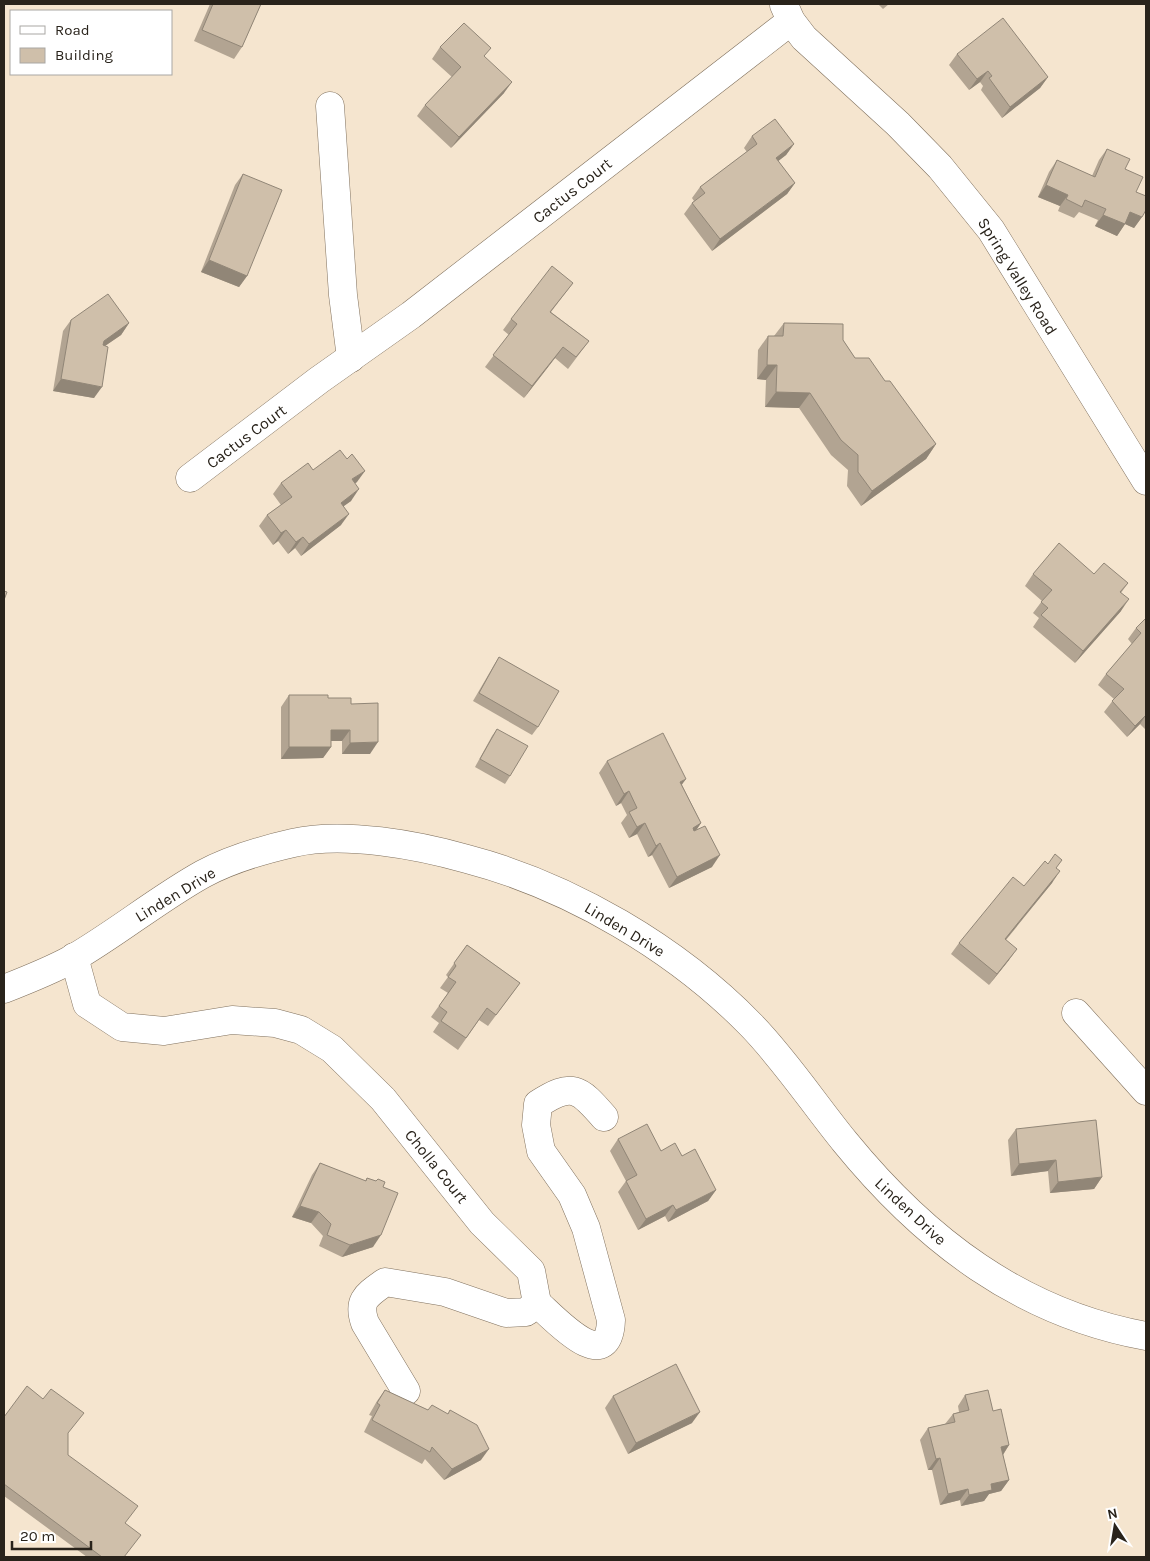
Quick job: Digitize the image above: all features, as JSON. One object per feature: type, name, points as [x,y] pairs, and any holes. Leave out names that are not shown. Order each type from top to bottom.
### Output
[{"type":"street","name":"Cactus Court","points":[[190,478],[411,315],[787,12]]},
{"type":"street","name":"Spring Valley Road","points":[[787,12],[804,38],[898,124],[940,167],[991,230],[1146,481]]},
{"type":"street","points":[[330,106],[343,295],[351,358]]},
{"type":"street","name":"Linden Drive","points":[[4,989],[74,957],[204,873],[249,854],[296,842],[320,839],[395,843],[433,849],[499,867],[571,897],[656,947],[702,981],[752,1026],[881,1184],[932,1233],[991,1277],[1063,1314],[1115,1331],[1146,1336]]},
{"type":"street","name":"Cholla Court","points":[[74,957],[87,1004],[122,1027],[164,1031],[232,1020],[274,1023],[301,1030],[332,1049],[383,1099],[482,1223],[531,1271],[537,1302]]},
{"type":"street","points":[[1076,1013],[1146,1090]]},
{"type":"street","points":[[406,1391],[365,1323],[361,1311],[365,1297],[385,1282],[445,1292],[506,1314],[526,1312],[537,1302],[581,1342],[599,1344],[604,1342],[610,1335],[611,1320],[586,1228],[572,1196],[542,1151],[536,1125],[538,1104],[556,1092],[573,1090],[589,1099],[604,1117]]},
{"type":"building","points":[[213,4],[261,4],[242,47],[202,30]]},
{"type":"building","points":[[1003,18],[1048,77],[1010,107],[989,78],[992,76],[988,71],[977,79],[957,54]]},
{"type":"building","points":[[464,23],[491,48],[484,56],[512,82],[459,137],[425,105],[461,67],[440,47]]},
{"type":"building","points":[[775,119],[794,144],[776,158],[795,183],[720,239],[692,203],[705,193],[700,187],[757,144],[752,136]]},
{"type":"building","points":[[1107,149],[1130,159],[1125,169],[1143,177],[1136,192],[1146,196],[1146,210],[1142,217],[1130,212],[1125,224],[1103,215],[1106,209],[1085,200],[1082,207],[1066,199],[1068,195],[1046,185],[1057,160],[1095,177]]},
{"type":"building","points":[[243,174],[282,190],[247,276],[209,260]]},
{"type":"building","points":[[552,266],[573,283],[550,312],[589,341],[576,357],[563,347],[532,386],[493,355],[517,324],[511,319]]},
{"type":"building","points":[[108,294],[129,323],[104,341],[103,345],[108,347],[102,387],[61,379],[71,320]]},
{"type":"building","points":[[784,323],[843,324],[843,340],[855,358],[869,358],[885,381],[890,381],[936,444],[872,491],[858,472],[858,455],[841,440],[810,393],[776,392],[777,365],[767,365],[768,336],[783,336]]},
{"type":"building","points":[[340,450],[347,459],[352,454],[365,471],[352,479],[359,489],[341,503],[349,514],[309,544],[303,537],[296,542],[286,530],[281,533],[267,515],[292,497],[281,483],[308,463],[313,470]]},
{"type":"building","points":[[1059,543],[1094,574],[1104,563],[1128,583],[1120,592],[1129,599],[1083,651],[1041,615],[1048,608],[1041,602],[1052,590],[1033,574]]},
{"type":"building","points":[[1146,618],[1146,715],[1135,726],[1112,701],[1124,689],[1106,674],[1141,633],[1136,628]]},
{"type":"building","points":[[499,657],[559,691],[538,727],[479,693]]},
{"type":"building","points":[[289,695],[328,695],[328,698],[351,698],[351,704],[378,703],[378,742],[350,743],[350,730],[331,730],[331,747],[289,747]]},
{"type":"building","points":[[497,729],[528,746],[510,776],[480,759]]},
{"type":"building","points":[[663,733],[686,779],[680,782],[701,823],[693,828],[694,831],[705,826],[720,855],[677,877],[660,843],[656,846],[645,823],[637,827],[629,812],[637,808],[629,791],[624,794],[607,761]]},
{"type":"building","points":[[1055,854],[1062,860],[1056,868],[1060,871],[1005,939],[1017,949],[997,974],[959,943],[1013,877],[1024,886],[1045,861],[1048,864]]},
{"type":"building","points":[[467,945],[520,983],[496,1015],[487,1008],[466,1038],[441,1021],[447,1012],[439,1006],[456,982],[448,977],[456,966],[454,963]]},
{"type":"building","points":[[1096,1120],[1102,1177],[1058,1182],[1056,1160],[1019,1164],[1016,1129]]},
{"type":"building","points":[[647,1124],[661,1151],[675,1143],[682,1156],[695,1149],[716,1190],[676,1210],[673,1205],[646,1219],[626,1181],[637,1175],[618,1139]]},
{"type":"building","points":[[320,1163],[366,1181],[367,1178],[376,1181],[378,1179],[385,1182],[383,1187],[398,1193],[381,1235],[350,1245],[327,1235],[331,1224],[319,1212],[300,1206]]},
{"type":"building","points":[[676,1364],[700,1412],[636,1443],[613,1396]]},
{"type":"building","points":[[27,1386],[43,1399],[51,1389],[84,1413],[68,1433],[68,1455],[138,1506],[125,1523],[141,1535],[124,1557],[102,1557],[4,1484],[4,1417]]},
{"type":"building","points":[[385,1390],[428,1410],[432,1405],[448,1414],[450,1410],[477,1425],[489,1449],[452,1469],[432,1447],[430,1452],[372,1420],[380,1405],[377,1403]]},
{"type":"building","points":[[988,1390],[993,1411],[1001,1409],[1009,1445],[1001,1447],[1009,1480],[991,1484],[992,1490],[969,1495],[968,1489],[948,1494],[940,1458],[936,1459],[928,1428],[955,1422],[953,1414],[969,1410],[965,1395]]}]
